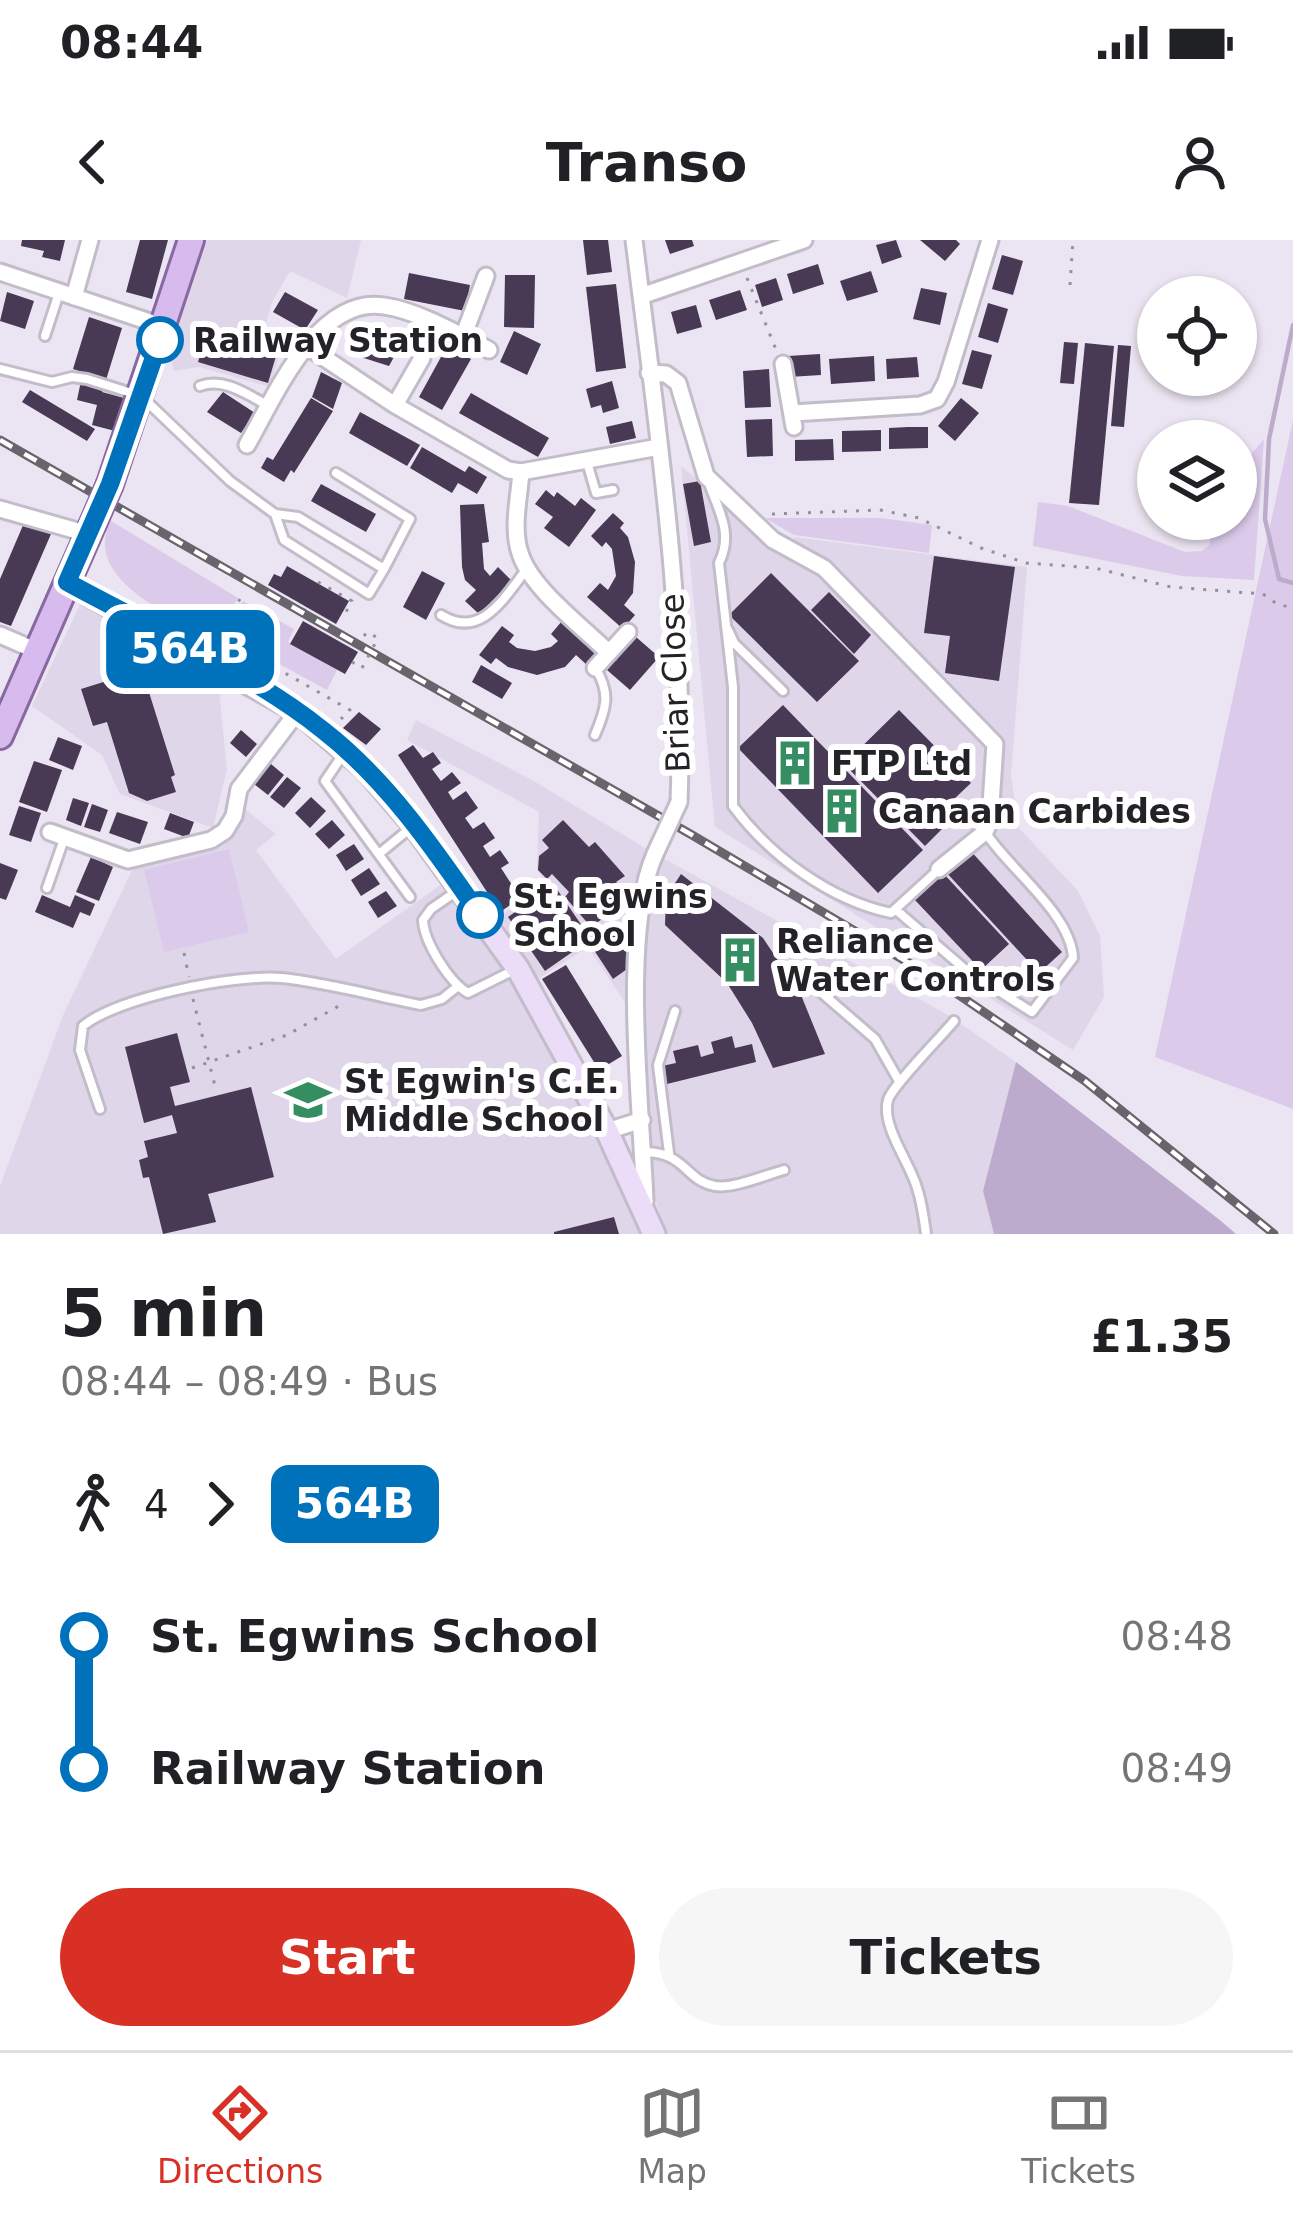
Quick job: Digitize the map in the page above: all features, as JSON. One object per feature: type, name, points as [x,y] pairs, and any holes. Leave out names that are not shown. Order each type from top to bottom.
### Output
[{"type":"main road","points":[[0,736],[110,484],[191,240]]},
{"type":"main road","points":[[67,582],[298,711],[346,751],[414,825],[518,969],[607,1131],[654,1234]]},
{"type":"street","points":[[67,295],[90,240]]},
{"type":"street","name":"Briar Close","points":[[634,240],[659,447],[682,712],[679,802],[641,892],[645,1207]]},
{"type":"street","points":[[641,296],[804,240]]},
{"type":"street","points":[[783,364],[793,420],[937,399],[990,240]]},
{"type":"street","points":[[0,272],[165,327]]},
{"type":"street","points":[[464,337],[486,276]]},
{"type":"street","points":[[247,445],[305,345],[338,317],[368,305],[396,309],[489,350]]},
{"type":"street","points":[[305,345],[395,405],[508,470],[521,472],[659,447]]},
{"type":"street","points":[[395,405],[422,358]]},
{"type":"street","points":[[649,373],[666,374],[678,382],[706,476],[773,540],[824,568],[995,744],[990,820],[985,832],[940,869]]},
{"type":"street","points":[[521,472],[516,527],[519,554],[527,569],[609,653]]},
{"type":"street","points":[[0,508],[90,530]]},
{"type":"street","points":[[595,668],[628,632]]},
{"type":"street","points":[[0,635],[37,651]]},
{"type":"street","points":[[57,835],[128,860],[211,840],[225,831],[234,816],[239,789],[298,711]]},
{"type":"street","points":[[607,1131],[642,1120]]},
{"type":"lane","points":[[45,336],[67,295]]},
{"type":"lane","points":[[0,369],[52,382],[72,377],[141,396],[230,482],[275,514],[298,517],[384,569]]},
{"type":"lane","points":[[200,386],[208,382],[226,385],[269,406]]},
{"type":"lane","points":[[587,460],[596,493],[613,490]]},
{"type":"lane","points":[[275,514],[284,540],[369,594],[410,518],[336,473]]},
{"type":"lane","points":[[706,476],[726,529],[727,548],[719,563],[733,687],[733,806],[775,852],[824,886],[878,910],[891,913],[940,869]]},
{"type":"lane","points":[[441,616],[460,625],[477,622],[494,610],[527,569]]},
{"type":"lane","points":[[724,623],[734,643],[783,692]]},
{"type":"lane","points":[[595,668],[606,685],[607,706],[595,735]]},
{"type":"lane","points":[[346,751],[326,774],[326,782],[410,897]]},
{"type":"lane","points":[[380,853],[414,825]]},
{"type":"lane","points":[[895,909],[967,970],[1031,1012],[1073,958],[1073,947],[1049,908],[985,832]]},
{"type":"lane","points":[[47,888],[57,835]]},
{"type":"lane","points":[[462,888],[423,920],[423,932],[458,987],[468,993],[518,969]]},
{"type":"lane","points":[[793,968],[875,1039],[899,1081]]},
{"type":"lane","points":[[100,1109],[80,1050],[83,1026],[100,1012],[255,977],[283,978],[421,1005],[442,999],[458,987]]},
{"type":"lane","points":[[669,1153],[658,1065],[675,1011]]},
{"type":"lane","points":[[926,1234],[917,1186],[891,1127],[887,1102],[899,1081],[954,1021]]},
{"type":"lane","points":[[643,1152],[669,1153],[697,1178],[717,1187],[784,1170]]},
{"type":"path","points":[[1070,285],[1073,240]]},
{"type":"path","points":[[740,262],[783,364]]},
{"type":"path","points":[[752,518],[880,510],[919,518],[981,548],[1026,563],[1095,568],[1171,587],[1263,594],[1293,608]]},
{"type":"path","points":[[318,582],[352,601],[342,619]]},
{"type":"path","points":[[240,599],[218,635],[350,710],[327,733]]},
{"type":"path","points":[[352,662],[362,668],[378,638],[367,632],[364,636]]},
{"type":"path","points":[[184,953],[215,1090]]},
{"type":"path","points":[[192,1068],[287,1035],[358,993]]},
{"type":"shaded area","points":[[185,240],[361,240],[347,298],[290,271],[271,304],[263,338],[279,355],[270,387],[200,367],[174,371],[163,324]]},
{"type":"shaded area","points":[[1293,420],[1293,1109],[1155,1057]]},
{"type":"shaded area","points":[[1264,439],[1257,538],[1257,447]]},
{"type":"shaded area","points":[[681,466],[782,549],[795,537],[1027,567],[1011,775],[1019,828],[1078,891],[1100,936],[1104,997],[1073,1050],[715,827]]},
{"type":"shaded area","points":[[1038,502],[1068,506],[1137,533],[1137,540],[1154,540],[1185,552],[1202,551],[1210,540],[1257,540],[1254,580],[1182,576],[1033,546]]},
{"type":"shaded area","points":[[765,518],[881,518],[932,525],[929,553],[794,535]]},
{"type":"shaded area","points":[[111,521],[238,598],[213,638],[156,607],[120,578],[109,561],[105,542]]},
{"type":"shaded area","points":[[84,596],[222,670],[220,702],[227,769],[213,828],[120,794],[102,755],[32,706]]},
{"type":"shaded area","points":[[243,601],[294,629],[288,642],[337,670],[327,690],[224,634]]},
{"type":"shaded area","points":[[416,720],[532,780],[652,852],[948,1015],[1016,1062],[983,1191],[994,1234],[667,1234],[638,1151],[636,1019],[588,947],[538,979],[499,917],[547,883],[537,870],[539,812],[407,740]]},
{"type":"shaded area","name":"St Egwin's C.E. Middle School","points":[[246,810],[276,834],[256,850],[336,959],[449,879],[512,965],[647,1234],[0,1234],[0,1186],[64,1013],[133,868],[221,844],[236,830]]},
{"type":"shaded area","points":[[229,849],[249,932],[164,952],[144,870]]},
{"type":"shaded area","points":[[1016,1062],[1236,1234],[994,1234],[983,1191]]},
{"type":"building","points":[[22,240],[65,240],[60,261],[21,246]]},
{"type":"building","points":[[140,240],[168,240],[152,299],[126,292]]},
{"type":"building","points":[[583,240],[608,240],[612,272],[587,275]]},
{"type":"building","points":[[665,240],[692,240],[694,246],[670,254]]},
{"type":"building","points":[[896,240],[902,257],[882,264],[876,245]]},
{"type":"building","points":[[920,240],[956,240],[960,244],[945,261]]},
{"type":"building","points":[[1002,255],[1023,261],[1013,295],[992,289]]},
{"type":"building","points":[[818,264],[824,284],[793,294],[787,274]]},
{"type":"building","points":[[871,271],[878,292],[847,301],[840,281]]},
{"type":"building","points":[[409,273],[470,285],[465,311],[404,299]]},
{"type":"building","points":[[505,275],[535,275],[534,328],[504,327]]},
{"type":"building","points":[[776,278],[783,300],[762,307],[755,285]]},
{"type":"building","points":[[616,284],[626,368],[596,372],[586,287]]},
{"type":"building","points":[[921,288],[947,293],[940,325],[913,319]]},
{"type":"building","points":[[740,290],[747,310],[716,320],[709,300]]},
{"type":"building","points":[[7,292],[34,301],[25,329],[0,321]]},
{"type":"building","points":[[285,292],[318,310],[305,330],[273,312]]},
{"type":"building","points":[[988,303],[1008,309],[998,343],[978,337]]},
{"type":"building","points":[[696,305],[702,327],[677,334],[671,312]]},
{"type":"building","points":[[89,317],[122,328],[106,380],[73,369]]},
{"type":"building","points":[[514,331],[541,344],[527,375],[500,362]]},
{"type":"building","points":[[358,334],[400,346],[389,366],[348,353]]},
{"type":"building","points":[[205,340],[222,345],[224,340],[276,356],[268,383],[198,362]]},
{"type":"building","points":[[1064,342],[1078,343],[1074,384],[1060,383]]},
{"type":"building","points":[[1085,343],[1114,346],[1099,505],[1069,503]]},
{"type":"building","points":[[1118,345],[1131,346],[1124,427],[1111,426]]},
{"type":"building","points":[[447,346],[471,359],[442,410],[419,397]]},
{"type":"building","points":[[972,350],[992,355],[982,389],[962,384]]},
{"type":"building","points":[[820,354],[821,375],[789,377],[788,356]]},
{"type":"building","points":[[874,356],[875,381],[831,384],[829,359]]},
{"type":"building","points":[[917,357],[919,377],[887,379],[886,359]]},
{"type":"building","points":[[769,369],[771,407],[745,408],[743,371]]},
{"type":"building","points":[[321,372],[342,383],[333,409],[312,397]]},
{"type":"building","points":[[81,381],[128,399],[119,432],[92,425],[97,405],[77,400]]},
{"type":"building","points":[[612,381],[619,408],[603,413],[601,405],[591,408],[586,389]]},
{"type":"building","points":[[30,390],[95,429],[87,441],[22,402]]},
{"type":"building","points":[[223,392],[255,413],[241,433],[207,412]]},
{"type":"building","points":[[471,393],[549,438],[538,457],[459,413]]},
{"type":"building","points":[[311,398],[333,411],[284,482],[261,468],[267,457],[273,460]]},
{"type":"building","points":[[961,398],[979,413],[955,441],[938,426]]},
{"type":"building","points":[[360,412],[420,445],[407,466],[349,433]]},
{"type":"building","points":[[772,419],[773,456],[747,457],[745,420]]},
{"type":"building","points":[[632,421],[636,438],[610,444],[606,427]]},
{"type":"building","points":[[928,427],[928,448],[889,449],[889,428]]},
{"type":"building","points":[[881,430],[881,451],[842,452],[842,431]]},
{"type":"building","points":[[833,439],[834,460],[795,461],[795,440]]},
{"type":"building","points":[[422,447],[465,472],[469,466],[487,477],[477,494],[458,483],[452,493],[410,468]]},
{"type":"building","points":[[700,481],[711,542],[694,546],[683,484]]},
{"type":"building","points":[[321,484],[376,514],[366,532],[311,501]]},
{"type":"building","points":[[546,490],[575,506],[581,498],[596,510],[569,547],[544,528],[553,517],[535,504]]},
{"type":"building","points":[[484,504],[489,542],[482,543],[484,569],[490,576],[498,567],[512,581],[479,614],[465,601],[476,590],[465,580],[462,567],[460,505]]},
{"type":"building","points":[[613,513],[624,523],[620,528],[628,537],[635,562],[633,593],[624,605],[635,615],[623,629],[587,597],[600,583],[608,590],[616,576],[612,549],[591,536]]},
{"type":"building","points":[[24,523],[51,534],[11,626],[0,622],[0,579]]},
{"type":"building","points":[[934,556],[1015,567],[999,681],[945,673],[950,636],[924,633]]},
{"type":"building","points":[[287,566],[349,601],[336,624],[268,585]]},
{"type":"building","points":[[422,571],[445,583],[426,620],[403,607]]},
{"type":"building","points":[[771,573],[859,661],[817,702],[729,615]]},
{"type":"building","points":[[829,592],[871,635],[854,654],[811,610]]},
{"type":"building","points":[[303,621],[358,652],[345,674],[290,644]]},
{"type":"building","points":[[562,621],[598,651],[587,665],[576,655],[565,667],[537,675],[508,667],[496,658],[491,664],[479,655],[502,626],[514,635],[509,642],[517,648],[551,647],[558,641],[551,634]]},
{"type":"building","points":[[636,637],[659,657],[630,690],[607,670]]},
{"type":"building","points":[[481,665],[512,683],[502,699],[472,682]]},
{"type":"building","points":[[142,670],[175,775],[171,777],[176,792],[147,801],[129,793],[107,722],[93,726],[81,689]]},
{"type":"building","points":[[783,705],[923,850],[878,893],[738,748]]},
{"type":"building","points":[[899,710],[971,783],[953,800],[962,809],[925,846],[844,764]]},
{"type":"building","points":[[359,712],[381,729],[366,745],[343,728]]},
{"type":"building","points":[[241,730],[257,744],[246,757],[230,743]]},
{"type":"building","points":[[58,737],[82,746],[73,770],[49,760]]},
{"type":"building","points":[[413,745],[423,758],[433,752],[441,763],[432,769],[441,781],[452,772],[461,783],[448,792],[453,800],[466,791],[478,808],[465,818],[473,829],[484,822],[495,838],[483,846],[490,857],[500,850],[509,863],[501,868],[512,885],[524,878],[529,886],[500,912],[398,755]]},
{"type":"building","points":[[34,761],[62,770],[47,812],[19,802]]},
{"type":"building","points":[[271,764],[284,775],[268,795],[254,784]]},
{"type":"building","points":[[287,777],[301,788],[284,808],[270,797]]},
{"type":"building","points":[[311,797],[326,811],[310,828],[295,813]]},
{"type":"building","points":[[73,798],[89,803],[81,826],[66,820]]},
{"type":"building","points":[[92,804],[108,810],[100,832],[84,827]]},
{"type":"building","points":[[19,806],[41,813],[31,842],[9,835]]},
{"type":"building","points":[[117,812],[148,822],[140,844],[109,833]]},
{"type":"building","points":[[170,813],[194,822],[188,838],[164,829]]},
{"type":"building","points":[[332,820],[345,835],[329,849],[315,834]]},
{"type":"building","points":[[563,820],[589,847],[595,842],[625,876],[616,882],[625,890],[611,901],[616,909],[591,927],[565,897],[569,892],[552,874],[547,879],[538,870],[539,856],[549,848],[542,840]]},
{"type":"building","points":[[354,844],[364,859],[346,871],[336,855]]},
{"type":"building","points":[[969,849],[1062,952],[1039,973],[945,871]]},
{"type":"building","points":[[91,857],[113,867],[99,901],[76,892]]},
{"type":"building","points":[[0,863],[18,870],[6,900],[0,898]]},
{"type":"building","points":[[369,868],[380,884],[361,896],[351,880]]},
{"type":"building","points":[[943,873],[1009,944],[981,970],[914,899]]},
{"type":"building","name":"Reliance Water Controls","points":[[681,874],[763,938],[801,995],[825,1054],[773,1068],[727,983],[665,925],[666,897]]},
{"type":"building","points":[[554,885],[591,939],[545,971],[508,917]]},
{"type":"building","points":[[386,891],[397,906],[378,918],[368,902]]},
{"type":"building","points":[[42,895],[70,907],[75,895],[95,904],[90,916],[80,912],[73,928],[35,912]]},
{"type":"building","points":[[628,920],[630,967],[613,979],[590,944]]},
{"type":"building","points":[[566,965],[622,1056],[599,1070],[542,979]]},
{"type":"building","points":[[177,1033],[190,1082],[170,1087],[175,1106],[251,1087],[274,1177],[208,1194],[216,1222],[163,1234],[149,1177],[143,1178],[139,1160],[148,1157],[144,1141],[177,1133],[172,1115],[144,1123],[125,1047]]},
{"type":"building","points":[[732,1036],[735,1048],[752,1044],[756,1062],[667,1084],[662,1066],[676,1063],[673,1051],[698,1045],[701,1057],[714,1053],[711,1042]]},
{"type":"building","points":[[614,1217],[619,1234],[554,1234],[554,1232]]},
{"type":"waterway","points":[[1293,325],[1269,439],[1265,519],[1279,579],[1293,583]]},
{"type":"waterway","points":[[1153,1219],[1153,1234]]},
{"type":"railway","points":[[0,440],[931,976],[1085,1081],[1274,1234]]},
{"type":"bus line","name":"564B","points":[[160,340],[110,484],[67,582],[298,711],[327,733],[414,825],[480,915]]},
{"type":"place","name":"Railway Station","points":[[160,340]]},
{"type":"place","name":"FTP Ltd","points":[[795,763]]},
{"type":"place","name":"Canaan Carbides","points":[[842,811]]},
{"type":"place","name":"St. Egwins School","points":[[480,915]]},
{"type":"place","name":"Reliance Water Controls","points":[[740,960]]},
{"type":"place","name":"St Egwin's C.E. Middle School","points":[[308,1100]]}]
